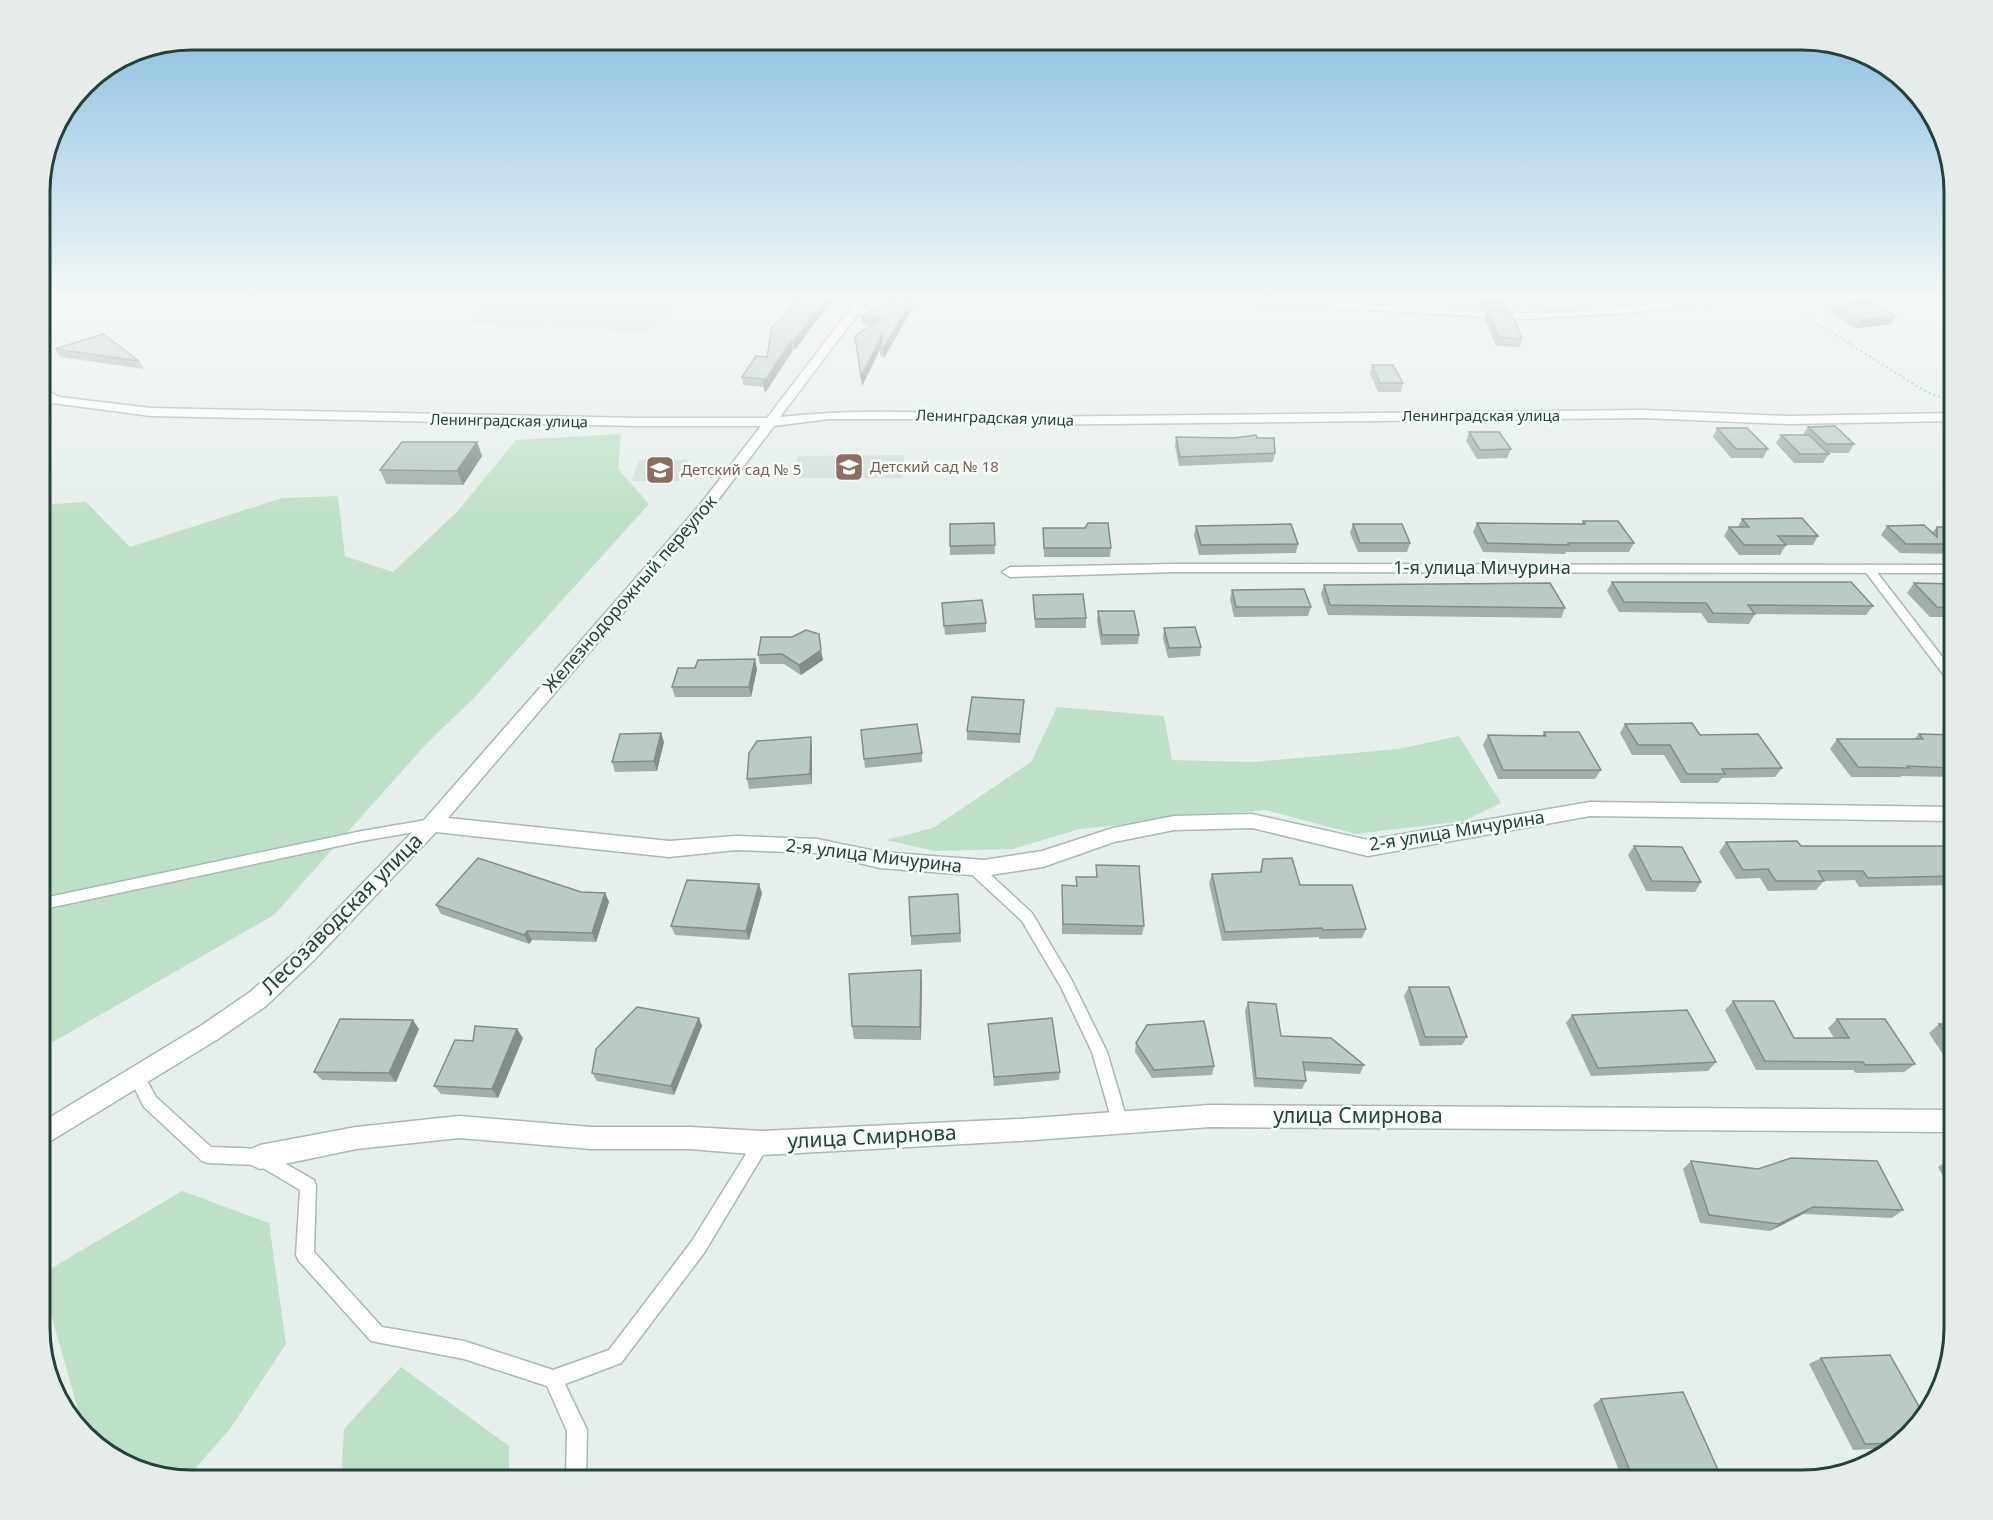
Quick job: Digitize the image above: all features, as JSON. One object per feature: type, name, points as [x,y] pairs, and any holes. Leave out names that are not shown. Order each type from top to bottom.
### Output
[{"type":"street","name":"Железнодорожный переулок","points":[[432,824],[704,509],[811,370]]},
{"type":"street","name":"Ленинградская улица","points":[[50,396],[56,400],[162,413],[638,423],[772,422],[829,415],[922,415],[1015,421],[1644,414],[1789,420],[1944,417]]},
{"type":"street","name":"1-я улица Мичурина","points":[[1010,572],[1176,568],[1944,569]]},
{"type":"street","name":"2-я улица Мичурина","points":[[432,824],[669,849],[736,843],[817,846],[880,860],[984,868],[1043,859],[1113,835],[1174,823],[1252,821],[1368,848],[1590,809],[1944,814]]},
{"type":"street","name":"Лесозаводская улица","points":[[50,1130],[210,1032],[258,999],[306,955],[432,824]]},
{"type":"street","name":"улица Смирнова","points":[[260,1157],[356,1138],[459,1127],[591,1138],[690,1138],[762,1143],[1210,1116],[1944,1121]]},
{"type":"lane","points":[[50,402],[56,400]]},
{"type":"lane","points":[[1868,568],[1944,667]]},
{"type":"lane","points":[[50,903],[362,836],[432,824]]},
{"type":"lane","points":[[973,867],[1027,917],[1066,983],[1099,1052],[1120,1123]]},
{"type":"lane","points":[[138,1077],[150,1102],[208,1155],[260,1157],[308,1186],[305,1255],[377,1335],[464,1350],[553,1379],[615,1357],[698,1247],[762,1143]]},
{"type":"lane","points":[[553,1379],[577,1430],[576,1470]]},
{"type":"path","points":[[1891,370],[1933,395],[1944,398]]},
{"type":"shaded area","name":"Детский сад № 18","points":[[904,455],[902,478],[793,478],[798,456]]},
{"type":"shaded area","name":"Детский сад № 5","points":[[640,459],[688,460],[679,481],[631,481]]},
{"type":"green space","points":[[621,434],[618,469],[649,504],[472,700],[426,744],[274,915],[50,1044],[50,504],[86,502],[130,547],[282,498],[338,496],[345,556],[393,572],[458,511],[516,440]]},
{"type":"green space","points":[[1057,707],[1164,716],[1172,760],[1253,762],[1398,749],[1459,736],[1501,803],[1464,821],[1356,834],[1265,810],[1080,829],[1013,849],[934,851],[886,840],[933,828],[1031,762]]},
{"type":"green space","points":[[182,1191],[269,1223],[286,1344],[230,1429],[194,1470],[155,1466],[137,1460],[105,1441],[80,1416],[50,1310],[50,1269]]},
{"type":"green space","points":[[401,1367],[509,1446],[509,1470],[342,1470],[344,1429]]},
{"type":"building","points":[[747,370],[772,370],[763,384],[764,379],[742,377]]},
{"type":"building","points":[[1374,370],[1396,370],[1403,383],[1380,383]]},
{"type":"building","points":[[1835,426],[1854,444],[1826,444],[1808,427]]},
{"type":"building","points":[[1717,428],[1747,428],[1768,449],[1736,449]]},
{"type":"building","points":[[1469,432],[1499,432],[1511,449],[1480,450]]},
{"type":"building","points":[[1256,435],[1257,438],[1274,438],[1275,453],[1180,457],[1176,437],[1234,438]]},
{"type":"building","points":[[1781,435],[1809,435],[1829,454],[1800,454]]},
{"type":"building","points":[[402,442],[477,442],[457,471],[380,470]]},
{"type":"building","points":[[1802,518],[1818,536],[1778,536],[1786,545],[1744,545],[1729,527],[1749,527],[1742,519]]},
{"type":"building","points":[[1583,521],[1618,521],[1634,543],[1568,543],[1569,545],[1487,543],[1477,523],[1585,524]]},
{"type":"building","points":[[994,523],[995,545],[950,546],[950,524]]},
{"type":"building","points":[[1088,523],[1108,523],[1111,548],[1044,548],[1043,528],[1085,528]]},
{"type":"building","points":[[1291,524],[1298,544],[1201,545],[1196,526]]},
{"type":"building","points":[[1353,524],[1402,524],[1410,543],[1360,543]]},
{"type":"building","points":[[1924,525],[1937,537],[1937,527],[1944,527],[1944,544],[1906,544],[1887,526]]},
{"type":"building","points":[[1612,582],[1851,582],[1873,606],[1748,605],[1755,614],[1713,613],[1706,603],[1624,602]]},
{"type":"building","points":[[1550,583],[1565,608],[1330,605],[1324,585]]},
{"type":"building","points":[[1914,583],[1944,584],[1944,607],[1937,607]]},
{"type":"building","points":[[1304,589],[1311,607],[1236,607],[1232,590]]},
{"type":"building","points":[[1083,594],[1086,618],[1035,619],[1033,595]]},
{"type":"building","points":[[982,600],[986,623],[944,626],[942,603]]},
{"type":"building","points":[[1098,611],[1134,611],[1139,635],[1102,635]]},
{"type":"building","points":[[1195,627],[1201,647],[1169,648],[1164,628]]},
{"type":"building","points":[[806,630],[819,634],[821,650],[799,665],[782,654],[758,655],[761,637],[792,637]]},
{"type":"building","points":[[755,659],[749,687],[672,687],[678,668],[695,668],[698,660]]},
{"type":"building","points":[[972,697],[1024,700],[1020,734],[967,731]]},
{"type":"building","points":[[1692,723],[1700,735],[1758,734],[1782,768],[1722,769],[1725,774],[1687,774],[1670,745],[1638,745],[1625,724]]},
{"type":"building","points":[[917,724],[922,753],[864,759],[861,730]]},
{"type":"building","points":[[1544,732],[1579,732],[1601,770],[1503,770],[1488,735],[1546,736]]},
{"type":"building","points":[[661,733],[654,761],[612,762],[620,734]]},
{"type":"building","points":[[1919,734],[1944,735],[1944,768],[1858,767],[1837,739],[1923,739]]},
{"type":"building","points":[[811,737],[810,774],[747,779],[749,753],[757,741]]},
{"type":"building","points":[[1797,841],[1801,846],[1944,846],[1944,876],[1868,878],[1863,871],[1818,871],[1824,881],[1776,881],[1768,869],[1743,870],[1726,842]]},
{"type":"building","points":[[1634,846],[1682,847],[1701,882],[1652,881]]},
{"type":"building","points":[[478,858],[581,892],[605,893],[592,933],[527,931],[524,935],[436,905]]},
{"type":"building","points":[[1292,858],[1300,885],[1352,885],[1366,929],[1323,930],[1322,928],[1225,932],[1212,874],[1261,872],[1263,859]]},
{"type":"building","points":[[1096,865],[1139,866],[1144,926],[1063,924],[1062,885],[1077,886],[1076,877],[1097,877]]},
{"type":"building","points":[[687,880],[759,884],[746,931],[671,926]]},
{"type":"building","points":[[958,894],[960,933],[911,936],[909,897]]},
{"type":"building","points":[[921,970],[920,1027],[852,1026],[849,974]]},
{"type":"building","points":[[1409,987],[1449,987],[1467,1037],[1425,1037]]},
{"type":"building","points":[[1733,1001],[1774,1001],[1794,1038],[1849,1038],[1837,1019],[1885,1019],[1915,1064],[1865,1065],[1863,1062],[1765,1061]]},
{"type":"building","points":[[1248,1002],[1276,1004],[1281,1036],[1331,1038],[1364,1065],[1303,1062],[1306,1081],[1256,1078]]},
{"type":"building","points":[[637,1007],[699,1018],[671,1086],[592,1073],[596,1049]]},
{"type":"building","points":[[1687,1010],[1716,1062],[1598,1068],[1572,1015]]},
{"type":"building","points":[[1052,1018],[1060,1072],[994,1077],[988,1024]]},
{"type":"building","points":[[340,1019],[413,1020],[389,1073],[314,1072]]},
{"type":"building","points":[[1204,1021],[1214,1066],[1154,1070],[1136,1043],[1147,1025]]},
{"type":"building","points":[[475,1026],[517,1029],[492,1089],[434,1086],[455,1040],[473,1041]]},
{"type":"building","points":[[1791,1158],[1877,1161],[1903,1210],[1813,1207],[1779,1224],[1709,1215],[1691,1161],[1758,1169]]},
{"type":"building","points":[[1890,1355],[1919,1407],[1902,1429],[1885,1443],[1865,1444],[1821,1358]]},
{"type":"building","points":[[1683,1392],[1718,1470],[1630,1470],[1601,1399]]},
{"type":"place","name":"Детский сад № 18","points":[[849,467]]},
{"type":"place","name":"Детский сад № 5","points":[[660,470]]}]
